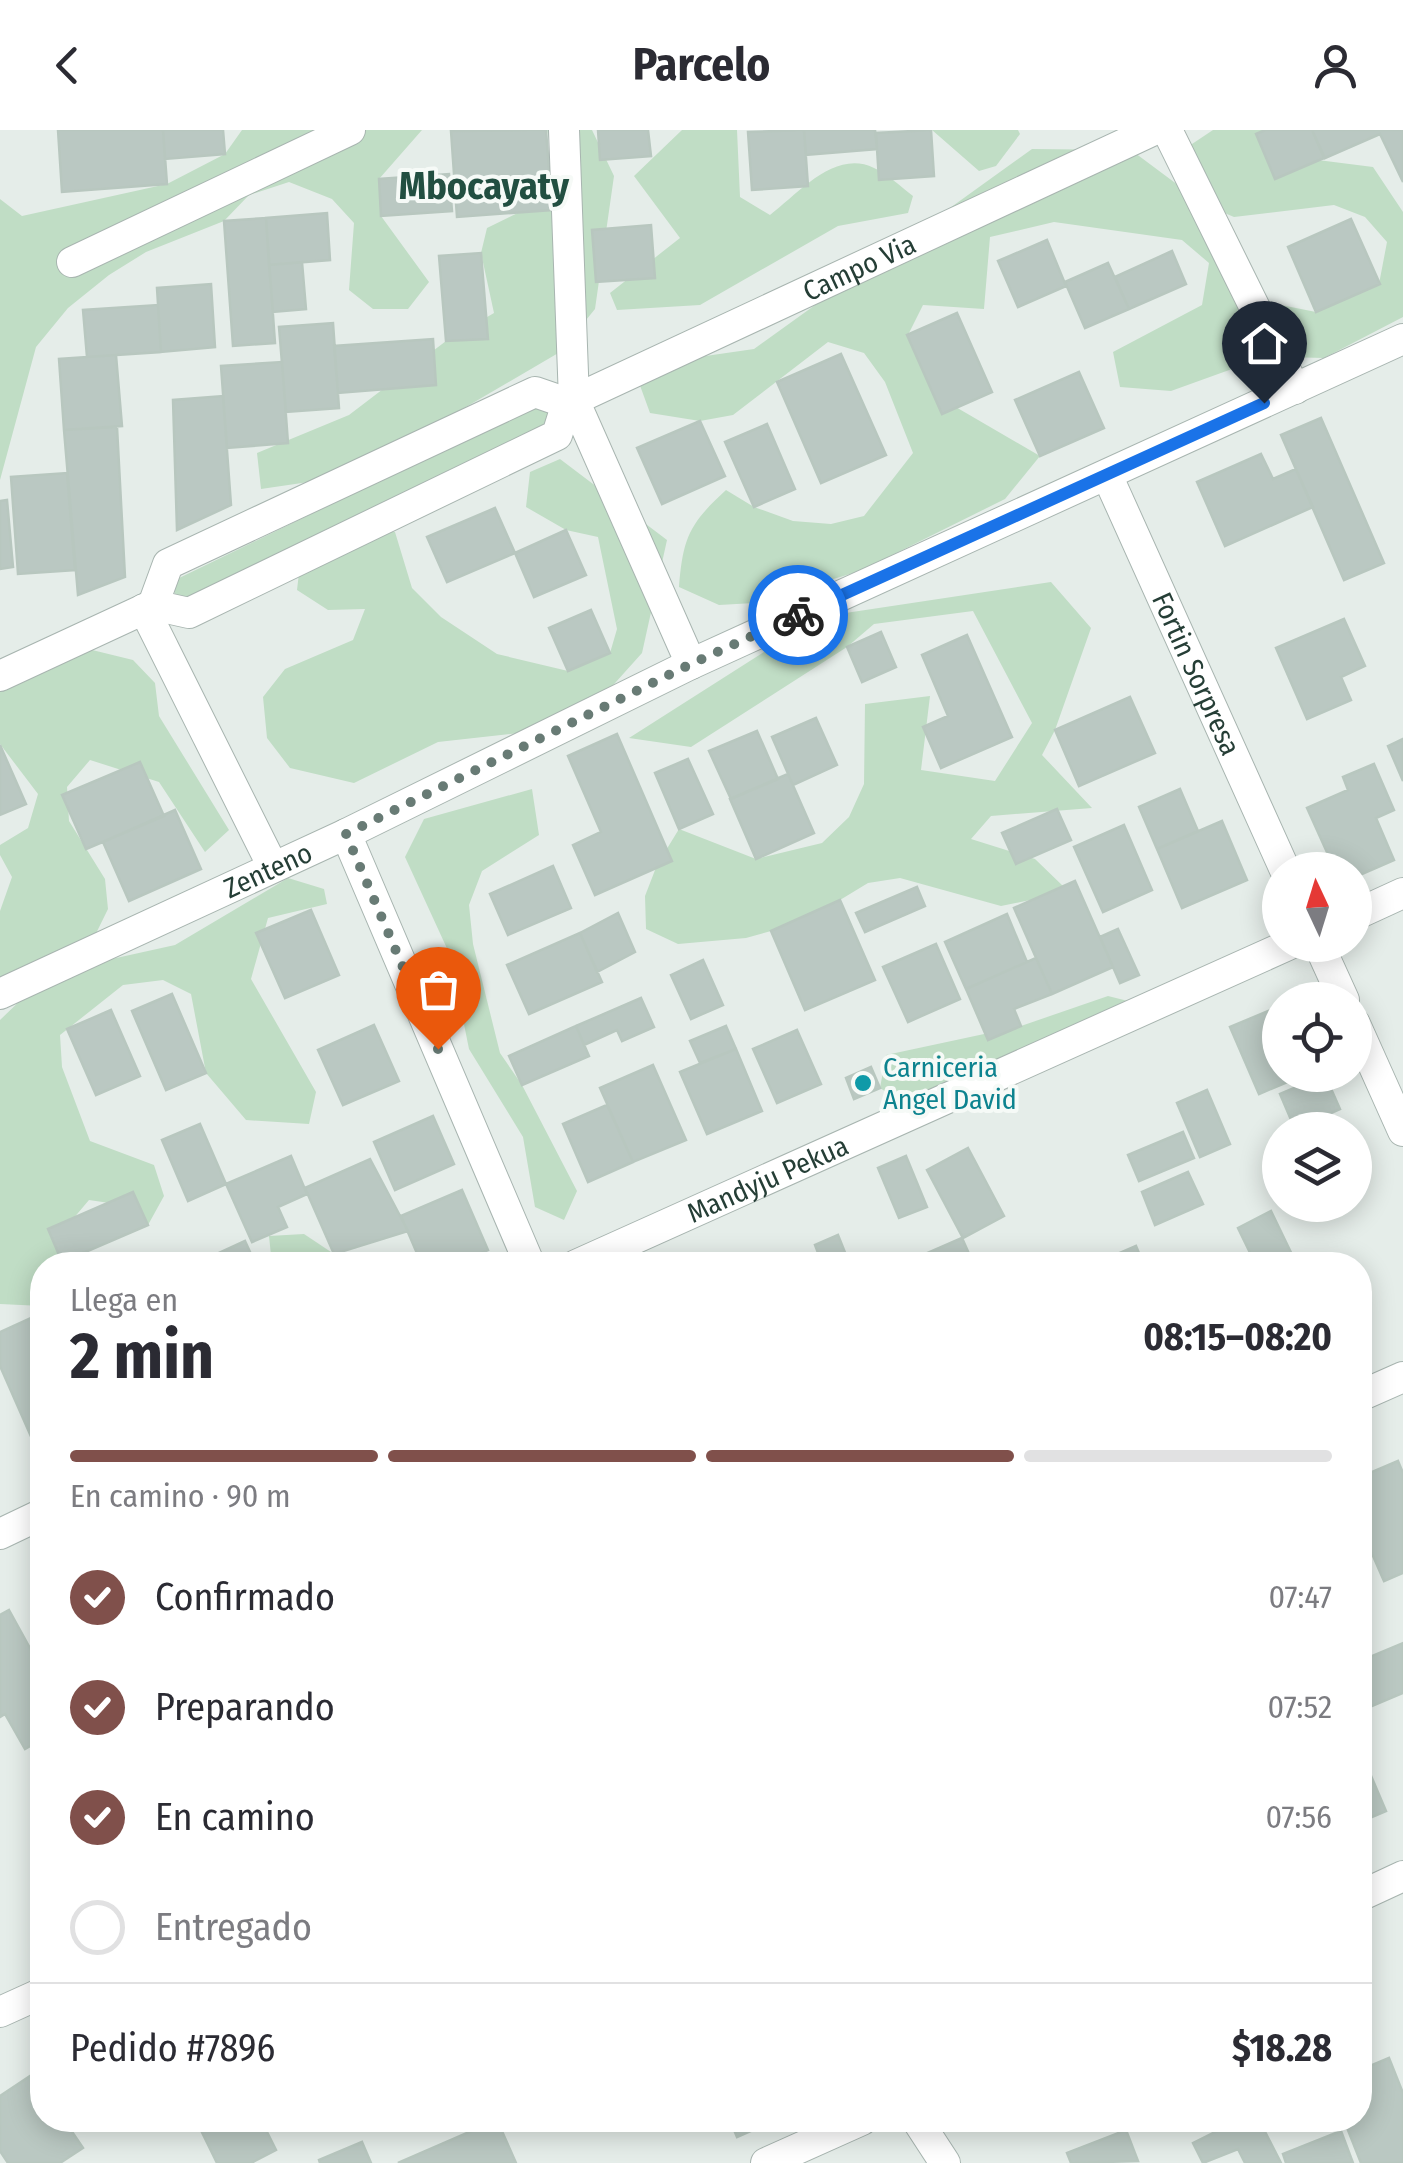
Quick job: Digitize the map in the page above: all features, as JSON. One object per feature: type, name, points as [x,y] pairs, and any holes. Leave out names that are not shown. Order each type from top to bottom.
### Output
[{"type":"street","points":[[72,262],[350,130]]},
{"type":"street","points":[[0,676],[149,607],[189,614],[557,435],[570,402],[564,130]]},
{"type":"street","name":"Campo Via","points":[[570,402],[1154,130]]},
{"type":"street","points":[[1167,130],[1295,389]]},
{"type":"street","name":"Zenteno","points":[[0,994],[346,834],[691,664],[1403,339]]},
{"type":"street","points":[[273,868],[149,607],[168,564],[535,392],[570,402],[691,664]]},
{"type":"street","name":"Fortin Sorpresa","points":[[1107,474],[1277,852]]},
{"type":"street","points":[[346,834],[524,1252]]},
{"type":"street","points":[[1372,907],[1403,893]]},
{"type":"street","name":"Mandyju Pekua","points":[[605,1252],[1262,957]]},
{"type":"street","points":[[1372,1062],[1403,1131]]},
{"type":"street","points":[[1372,1391],[1403,1377]]},
{"type":"street","points":[[0,1534],[30,1520]]},
{"type":"street","points":[[1372,1890],[1403,1876]]},
{"type":"street","points":[[0,2012],[30,1998]]},
{"type":"street","points":[[766,2163],[835,2132]]},
{"type":"street","points":[[925,2132],[945,2163]]},
{"type":"green space","points":[[242,130],[422,130],[379,179],[381,216],[429,282],[408,309],[373,309],[349,290],[354,223],[332,199],[289,182],[249,195],[224,221],[146,252],[68,308],[36,347],[0,480],[0,199],[22,216],[167,184],[225,154]]},
{"type":"green space","points":[[547,130],[592,130],[614,176],[595,309],[560,352],[394,449],[329,479],[261,489],[257,453],[349,415],[446,341],[494,313],[481,253],[487,228],[552,196],[554,158]]},
{"type":"green space","points":[[682,130],[737,130],[740,197],[770,215],[818,176],[845,164],[874,168],[913,196],[908,213],[838,226],[700,305],[617,310],[610,293],[680,238],[634,176]]},
{"type":"green space","points":[[932,130],[1018,130],[1020,134],[996,166],[979,171]]},
{"type":"green space","points":[[1213,130],[1279,130],[1302,158],[1373,167],[1403,212],[1403,317],[1324,358],[1284,357],[1257,333],[1281,305],[1316,312],[1379,284],[1387,242],[1365,217],[1334,205],[1234,217],[1201,203],[1242,267],[1232,369],[1171,391],[1120,387],[1113,352],[1202,305],[1209,263],[1182,240],[1054,222],[990,237],[984,309],[923,305],[908,335],[942,399],[1040,456],[1005,499],[860,571],[754,603],[719,605],[679,587],[690,533],[726,490],[754,507],[793,521],[831,524],[864,516],[913,453],[885,382],[864,353],[828,342],[733,415],[700,421],[650,413],[638,380],[664,362],[754,349],[1032,149],[1131,150],[1190,194],[1180,152]]},
{"type":"green space","points":[[546,403],[551,422],[184,600],[177,598],[172,587],[175,580]]},
{"type":"green space","points":[[560,459],[667,540],[642,653],[598,702],[537,731],[438,742],[354,783],[290,768],[267,738],[263,697],[285,669],[353,640],[365,609],[328,610],[297,590],[301,556],[341,531],[395,532],[412,588],[441,617],[497,654],[568,671],[610,653],[617,629],[598,537],[566,530],[526,507],[530,472]]},
{"type":"green space","points":[[1051,582],[1091,628],[1055,730],[1042,755],[1092,808],[991,816],[971,839],[1035,859],[1064,887],[1035,899],[1001,906],[900,878],[868,883],[840,900],[746,938],[678,944],[646,929],[645,896],[657,865],[679,829],[756,859],[822,843],[849,817],[864,784],[865,704],[930,696],[921,770],[995,781],[1032,723],[973,611],[874,624],[847,647],[691,747],[629,738],[819,617]]},
{"type":"green space","points":[[84,648],[133,660],[155,683],[159,716],[229,830],[205,852],[159,782],[90,760],[67,787],[69,821],[105,879],[108,909],[80,966],[175,945],[288,878],[324,889],[327,904],[268,918],[251,979],[316,1092],[309,1124],[246,1120],[206,1073],[191,994],[163,980],[123,985],[60,1035],[62,1067],[90,1141],[154,1165],[164,1196],[148,1225],[123,1205],[89,1200],[67,1226],[74,1252],[30,1252],[30,1305],[0,1304],[0,1020],[28,993],[0,999],[0,911],[12,877],[0,855],[0,845],[28,828],[38,794],[0,744],[0,671]]},
{"type":"green space","points":[[532,789],[539,835],[482,871],[469,905],[473,944],[500,1053],[522,1085],[577,1191],[564,1220],[535,1207],[523,1137],[469,1049],[450,955],[405,857],[424,819]]},
{"type":"green space","points":[[1108,996],[1136,1003],[909,1107],[880,1088],[886,1055],[1021,1026]]},
{"type":"green space","points":[[304,1234],[331,1252],[271,1252],[269,1236]]},
{"type":"building","points":[[58,130],[163,130],[167,184],[62,192]]},
{"type":"building","points":[[163,130],[223,130],[225,154],[165,159]]},
{"type":"building","points":[[546,130],[552,210],[457,217],[451,131]]},
{"type":"building","points":[[598,130],[648,130],[651,156],[600,160]]},
{"type":"building","points":[[804,130],[875,130],[877,149],[806,155]]},
{"type":"building","points":[[804,130],[808,186],[752,190],[748,132]]},
{"type":"building","points":[[931,130],[934,176],[879,180],[876,133]]},
{"type":"building","points":[[1265,130],[1312,130],[1324,158],[1275,179],[1256,134]]},
{"type":"building","points":[[1312,130],[1403,130],[1403,182],[1380,134],[1325,158]]},
{"type":"building","points":[[449,174],[452,211],[381,216],[379,179]]},
{"type":"building","points":[[327,213],[330,260],[269,265],[266,218]]},
{"type":"building","points":[[266,218],[275,343],[233,346],[224,221]]},
{"type":"building","points":[[1351,219],[1380,284],[1316,312],[1288,247]]},
{"type":"building","points":[[651,225],[655,278],[596,282],[592,230]]},
{"type":"building","points":[[1047,240],[1066,286],[1018,307],[998,261]]},
{"type":"building","points":[[1172,251],[1186,284],[1129,309],[1115,277]]},
{"type":"building","points":[[481,253],[488,339],[446,341],[439,256]]},
{"type":"building","points":[[302,262],[306,309],[273,312],[269,265]]},
{"type":"building","points":[[1108,263],[1129,309],[1085,328],[1065,282]]},
{"type":"building","points":[[211,284],[215,347],[161,352],[157,288]]},
{"type":"building","points":[[158,305],[161,352],[87,357],[83,310]]},
{"type":"building","points":[[957,313],[992,392],[942,414],[907,335]]},
{"type":"building","points":[[333,323],[339,408],[286,412],[279,327]]},
{"type":"building","points":[[433,339],[436,385],[338,393],[334,346]]},
{"type":"building","points":[[841,354],[886,455],[821,483],[777,382]]},
{"type":"building","points":[[116,355],[122,426],[64,430],[59,359]]},
{"type":"building","points":[[282,362],[288,443],[227,448],[221,366]]},
{"type":"building","points":[[1079,372],[1104,428],[1040,456],[1015,400]]},
{"type":"building","points":[[223,396],[231,505],[177,530],[173,400]]},
{"type":"building","points":[[1321,418],[1384,563],[1344,580],[1281,435]]},
{"type":"building","points":[[700,421],[725,476],[662,504],[637,448]]},
{"type":"building","points":[[767,424],[795,489],[754,507],[725,442]]},
{"type":"building","points":[[117,427],[125,577],[78,595],[64,430]]},
{"type":"building","points":[[1261,454],[1273,479],[1296,469],[1313,507],[1225,546],[1197,482]]},
{"type":"building","points":[[67,473],[75,570],[18,574],[11,477]]},
{"type":"building","points":[[7,500],[13,567],[0,569],[0,501]]},
{"type":"building","points":[[495,508],[515,553],[447,582],[427,537]]},
{"type":"building","points":[[566,530],[586,575],[534,597],[515,553]]},
{"type":"building","points":[[591,610],[610,653],[568,671],[549,628]]},
{"type":"building","points":[[1344,619],[1365,666],[1341,677],[1351,700],[1307,719],[1276,648]]},
{"type":"building","points":[[881,632],[896,667],[862,682],[847,647]]},
{"type":"building","points":[[967,635],[1012,737],[941,768],[923,727],[948,716],[922,655]]},
{"type":"building","points":[[1130,697],[1155,753],[1079,786],[1055,730]]},
{"type":"building","points":[[816,718],[837,765],[793,785],[772,737]]},
{"type":"building","points":[[757,731],[778,779],[731,799],[709,751]]},
{"type":"building","points":[[617,734],[672,861],[595,895],[573,845],[601,832],[568,756]]},
{"type":"building","points":[[1403,739],[1403,781],[1388,746]]},
{"type":"building","points":[[0,745],[26,804],[0,815]]},
{"type":"building","points":[[688,759],[713,814],[679,829],[655,773]]},
{"type":"building","points":[[140,762],[164,816],[86,849],[62,795]]},
{"type":"building","points":[[1374,764],[1394,810],[1376,818],[1394,860],[1372,870],[1372,852],[1327,852],[1307,808],[1348,790],[1343,777]]},
{"type":"building","points":[[788,774],[814,833],[756,859],[730,799]]},
{"type":"building","points":[[1180,789],[1198,831],[1157,849],[1139,807]]},
{"type":"building","points":[[1057,809],[1071,840],[1016,864],[1002,833]]},
{"type":"building","points":[[175,810],[201,869],[129,901],[103,842]]},
{"type":"building","points":[[1222,821],[1247,880],[1182,908],[1157,849]]},
{"type":"building","points":[[1124,825],[1152,890],[1103,912],[1074,847]]},
{"type":"building","points":[[553,866],[571,908],[508,935],[490,894]]},
{"type":"building","points":[[1075,881],[1113,967],[1052,994],[1014,908]]},
{"type":"building","points":[[917,887],[925,906],[865,932],[856,913]]},
{"type":"building","points":[[840,900],[875,980],[805,1010],[771,931]]},
{"type":"building","points":[[311,910],[339,975],[285,998],[256,933]]},
{"type":"building","points":[[618,913],[635,952],[597,972],[580,933]]},
{"type":"building","points":[[1007,914],[1027,962],[966,989],[945,942]]},
{"type":"building","points":[[1118,929],[1139,975],[1120,983],[1100,937]]},
{"type":"building","points":[[580,933],[602,982],[529,1014],[507,965]]},
{"type":"building","points":[[936,944],[960,999],[908,1022],[883,967]]},
{"type":"building","points":[[1036,958],[1052,994],[1014,1009],[1021,1026],[988,1040],[966,989]]},
{"type":"building","points":[[703,960],[723,1005],[691,1019],[671,975]]},
{"type":"building","points":[[172,994],[206,1073],[166,1090],[132,1011]]},
{"type":"building","points":[[641,998],[654,1027],[622,1041],[617,1030],[584,1045],[576,1026]]},
{"type":"building","points":[[111,1010],[140,1076],[96,1095],[67,1029]]},
{"type":"building","points":[[1262,1014],[1264,1092],[1259,1094],[1230,1027]]},
{"type":"building","points":[[374,1025],[399,1081],[343,1105],[318,1050]]},
{"type":"building","points":[[576,1026],[589,1056],[522,1085],[509,1056]]},
{"type":"building","points":[[726,1026],[736,1049],[700,1063],[690,1041]]},
{"type":"building","points":[[797,1030],[821,1084],[777,1103],[753,1049]]},
{"type":"building","points":[[736,1049],[762,1111],[707,1134],[680,1072]]},
{"type":"building","points":[[653,1065],[686,1140],[633,1162],[600,1088]]},
{"type":"building","name":"Carniceria Angel David","points":[[871,1067],[880,1088],[854,1099],[846,1078]]},
{"type":"building","points":[[1207,1090],[1230,1144],[1200,1157],[1177,1103]]},
{"type":"building","points":[[1332,1092],[1340,1109],[1288,1112],[1280,1094]]},
{"type":"building","points":[[607,1105],[633,1162],[588,1182],[563,1124]]},
{"type":"building","points":[[433,1116],[454,1164],[395,1190],[374,1142]]},
{"type":"building","points":[[200,1124],[226,1184],[188,1201],[162,1140]]},
{"type":"building","points":[[1183,1132],[1194,1158],[1139,1181],[1128,1155]]},
{"type":"building","points":[[968,1148],[1004,1216],[963,1238],[927,1170]]},
{"type":"building","points":[[291,1156],[307,1194],[278,1207],[287,1227],[252,1242],[226,1184]]},
{"type":"building","points":[[906,1156],[927,1207],[899,1218],[878,1168]]},
{"type":"building","points":[[370,1159],[408,1231],[333,1252],[305,1188]]},
{"type":"building","points":[[1188,1172],[1203,1204],[1155,1225],[1142,1192]]},
{"type":"building","points":[[462,1190],[488,1250],[416,1252],[401,1216]]},
{"type":"building","points":[[133,1192],[148,1225],[85,1252],[58,1252],[48,1229]]},
{"type":"building","points":[[1262,1216],[1262,1222],[1276,1222],[1291,1252],[1250,1252],[1238,1228]]},
{"type":"building","points":[[838,1235],[845,1252],[818,1252],[815,1245]]},
{"type":"building","points":[[962,1238],[968,1252],[930,1252]]},
{"type":"building","points":[[245,1241],[250,1252],[221,1252]]},
{"type":"building","points":[[30,1318],[30,1434],[0,1366],[0,1332]]},
{"type":"building","points":[[1398,1461],[1403,1473],[1403,1573],[1384,1581],[1372,1554],[1372,1472]]},
{"type":"building","points":[[9,1610],[30,1648],[30,1746],[25,1749],[5,1714],[0,1717],[0,1615]]},
{"type":"building","points":[[1403,1643],[1403,1693],[1372,1706],[1372,1656]]},
{"type":"building","points":[[1372,1778],[1386,1811],[1372,1817]]},
{"type":"building","points":[[1389,2058],[1403,2093],[1403,2163],[1361,2163],[1349,2132],[1372,2132],[1372,2065]]},
{"type":"building","points":[[30,2076],[30,2132],[72,2132],[83,2148],[60,2163],[8,2163],[0,2151],[0,2096]]},
{"type":"building","points":[[202,2132],[267,2132],[276,2150],[251,2163],[217,2163]]},
{"type":"building","points":[[469,2132],[502,2132],[516,2163],[398,2163]]},
{"type":"building","points":[[1127,2132],[1138,2161],[1071,2163],[1067,2153]]},
{"type":"building","points":[[1215,2132],[1265,2132],[1281,2163],[1245,2163],[1238,2149],[1203,2163],[1193,2143]]},
{"type":"building","points":[[1341,2132],[1353,2163],[1286,2163],[1283,2154]]},
{"type":"building","points":[[362,2142],[371,2163],[320,2163],[319,2160]]},
{"type":"way so far","points":[[438,1049],[346,834],[798,615]]},
{"type":"place","name":"Carniceria Angel David","points":[[863,1083]]},
{"type":"district","name":"Mbocayaty","points":[[484,186]]},
{"type":"route","points":[[798,615],[1264,403]]}]
